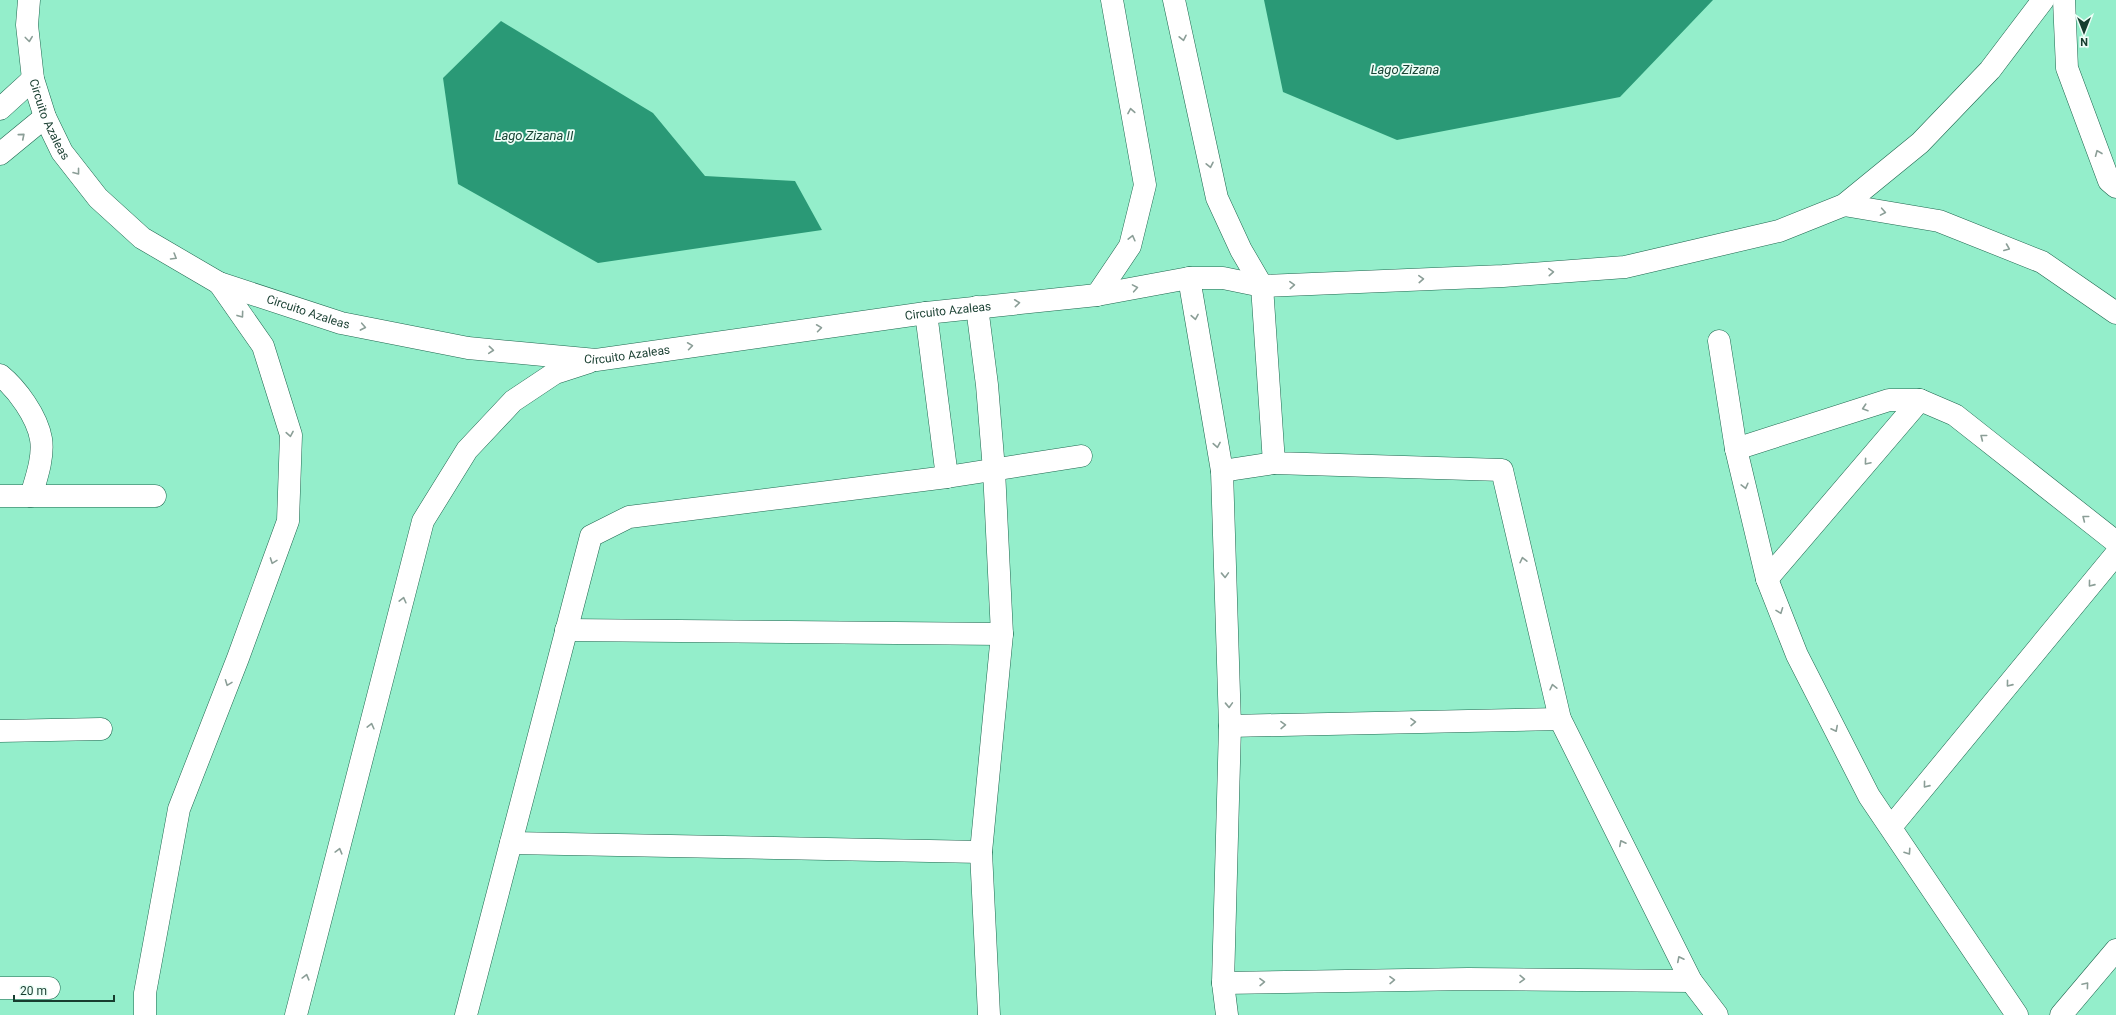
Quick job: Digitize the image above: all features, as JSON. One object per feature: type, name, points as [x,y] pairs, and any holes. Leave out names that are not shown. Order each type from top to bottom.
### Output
[{"type":"street","name":"Circuito Azaleas","points":[[29,0],[27,25],[33,79],[45,117],[62,152],[98,198],[142,238],[219,284],[341,323],[468,348],[596,360],[926,313],[1097,295],[1189,278],[1223,278],[1262,286],[1503,276],[1625,267],[1779,231],[1844,205]]},
{"type":"street","points":[[1097,295],[1130,246],[1145,185],[1112,0]]},
{"type":"street","points":[[1174,0],[1217,198],[1241,250],[1262,286],[1274,463]]},
{"type":"street","points":[[1844,205],[1920,143],[1990,70],[2043,0]]},
{"type":"street","points":[[2064,0],[2067,68],[2106,174],[2109,181],[2116,187]]},
{"type":"street","points":[[0,109],[33,79]]},
{"type":"street","points":[[0,154],[45,117]]},
{"type":"street","points":[[1844,205],[1939,221],[2042,262],[2116,313]]},
{"type":"street","points":[[1189,278],[1222,471],[1230,726],[1223,983],[1227,1015]]},
{"type":"street","points":[[145,1015],[145,992],[179,809],[238,658],[288,521],[291,435],[263,346],[219,284]]},
{"type":"street","points":[[977,307],[987,385],[994,470],[1002,634],[981,852],[989,1015]]},
{"type":"street","points":[[926,313],[947,477]]},
{"type":"street","points":[[1719,341],[1736,448],[1767,579],[1797,655],[1869,796],[2017,1015]]},
{"type":"street","points":[[296,1015],[423,521],[467,450],[512,401],[555,374],[596,360]]},
{"type":"street","points":[[0,374],[27,406],[41,439],[39,470],[31,496]]},
{"type":"street","points":[[1736,448],[1889,400],[1920,400],[1955,415],[2116,542]]},
{"type":"street","points":[[1767,579],[1920,400]]},
{"type":"street","points":[[466,1015],[591,536],[629,517],[947,477],[1080,456]]},
{"type":"street","points":[[1222,471],[1274,463],[1502,470],[1560,719],[1691,981],[1717,1015]]},
{"type":"street","points":[[0,496],[155,496]]},
{"type":"street","points":[[1891,827],[2116,554]]},
{"type":"street","points":[[566,630],[1002,634]]},
{"type":"street","points":[[1230,726],[1560,719]]},
{"type":"street","points":[[0,731],[101,729]]},
{"type":"street","points":[[511,843],[981,852]]},
{"type":"street","points":[[2061,1015],[2116,950]]},
{"type":"street","points":[[1223,983],[1468,979],[1691,981]]},
{"type":"street","points":[[0,988],[49,988]]},
{"type":"water","name":"Lago Zizana","points":[[1264,0],[1713,0],[1620,97],[1397,140],[1283,92]]},
{"type":"water","name":"Lago Zizana II","points":[[501,21],[653,113],[705,176],[795,181],[822,230],[598,263],[458,184],[443,78]]}]
